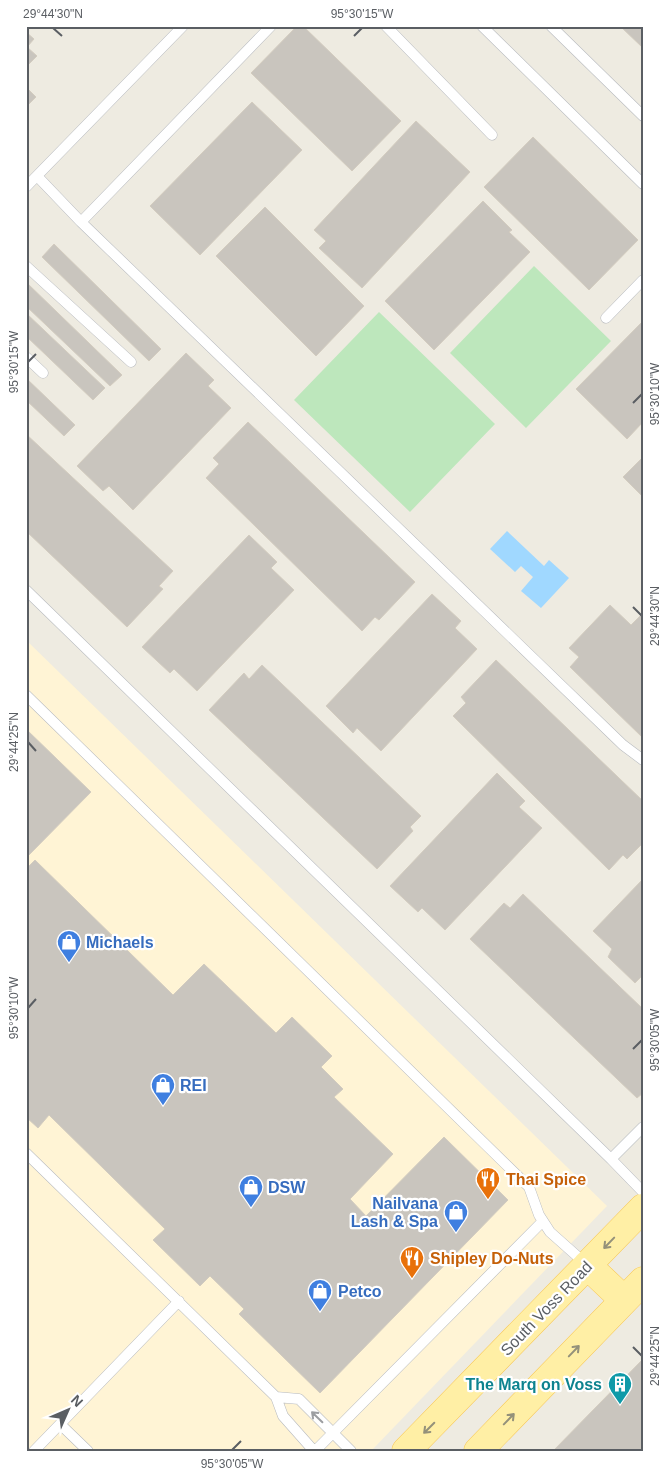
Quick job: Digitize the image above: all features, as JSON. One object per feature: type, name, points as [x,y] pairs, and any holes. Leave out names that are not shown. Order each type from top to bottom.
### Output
[{"type":"main road","name":"South Voss Road","points":[[406,1451],[643,1208]]},
{"type":"main road","points":[[478,1451],[635,1294],[587,1265]]},
{"type":"lane","points":[[26,187],[184,26]]},
{"type":"lane","points":[[81,222],[271,26]]},
{"type":"lane","points":[[386,26],[492,134]]},
{"type":"lane","points":[[482,26],[643,184]]},
{"type":"lane","points":[[551,26],[643,116]]},
{"type":"lane","points":[[37,176],[81,222],[622,745],[643,760]]},
{"type":"lane","points":[[26,266],[131,362]]},
{"type":"lane","points":[[606,318],[643,280]]},
{"type":"lane","points":[[26,357],[43,373]]},
{"type":"lane","points":[[26,590],[643,1192]]},
{"type":"lane","points":[[26,695],[529,1187],[550,1232],[587,1265]]},
{"type":"lane","points":[[611,1159],[643,1127]]},
{"type":"lane","points":[[26,1153],[276,1396],[283,1416],[315,1451],[544,1221]]},
{"type":"lane","points":[[34,1451],[179,1301]]},
{"type":"lane","points":[[276,1396],[299,1399],[351,1451]]},
{"type":"lane","points":[[60,1424],[88,1451]]},
{"type":"shaded area","points":[[26,640],[607,1206],[371,1451],[26,1451]]},
{"type":"green space","points":[[534,266],[611,341],[526,428],[450,353]]},
{"type":"green space","points":[[379,312],[495,424],[410,512],[294,400]]},
{"type":"water","points":[[507,531],[544,566],[549,560],[569,578],[541,608],[521,591],[533,577],[521,566],[515,572],[490,549]]},
{"type":"building","points":[[297,26],[303,26],[401,121],[352,171],[251,73]]},
{"type":"building","points":[[620,26],[643,26],[643,48]]},
{"type":"building","points":[[26,32],[34,39],[27,47],[37,56],[26,67]]},
{"type":"building","points":[[26,87],[36,97],[26,107]]},
{"type":"building","points":[[252,102],[302,150],[200,255],[150,206]]},
{"type":"building","points":[[416,121],[470,172],[362,288],[319,248],[326,241],[314,230]]},
{"type":"building","points":[[533,137],[638,240],[589,290],[484,187]]},
{"type":"building","points":[[483,201],[512,230],[509,232],[530,252],[434,350],[385,301]]},
{"type":"building","points":[[265,207],[364,306],[316,356],[216,256]]},
{"type":"building","points":[[54,244],[161,349],[149,361],[42,257]]},
{"type":"building","points":[[26,282],[122,375],[110,386],[26,306]]},
{"type":"building","points":[[26,313],[105,388],[93,400],[26,336]]},
{"type":"building","points":[[643,321],[643,422],[627,439],[576,389]]},
{"type":"building","points":[[186,353],[214,380],[208,386],[231,408],[133,510],[109,486],[103,491],[77,466]]},
{"type":"building","points":[[26,378],[75,425],[64,436],[26,400]]},
{"type":"building","points":[[248,422],[415,582],[379,620],[375,617],[362,631],[206,478],[219,464],[213,458]]},
{"type":"building","points":[[26,434],[173,571],[159,586],[163,589],[127,627],[26,531]]},
{"type":"building","points":[[643,457],[643,497],[623,477]]},
{"type":"building","points":[[249,535],[277,562],[271,568],[294,590],[197,691],[174,669],[170,673],[142,647]]},
{"type":"building","points":[[432,594],[461,621],[455,628],[477,649],[381,751],[357,728],[353,733],[326,706]]},
{"type":"building","points":[[610,605],[631,625],[643,613],[643,738],[570,667],[579,657],[569,648]]},
{"type":"building","points":[[496,660],[643,801],[643,843],[627,859],[623,855],[609,870],[453,716],[466,703],[461,697]]},
{"type":"building","points":[[262,665],[421,816],[410,827],[413,831],[377,869],[209,710],[244,673],[249,679]]},
{"type":"building","points":[[26,729],[91,792],[26,858]]},
{"type":"building","points":[[497,773],[525,801],[519,807],[542,828],[445,930],[422,908],[418,912],[390,886]]},
{"type":"building","points":[[35,860],[173,995],[204,964],[276,1033],[292,1017],[332,1056],[321,1067],[343,1089],[334,1097],[393,1154],[350,1199],[366,1216],[444,1137],[508,1200],[320,1393],[239,1314],[244,1309],[210,1276],[200,1286],[153,1240],[165,1229],[49,1115],[38,1128],[26,1117],[26,869]]},
{"type":"building","points":[[643,879],[643,975],[635,983],[608,957],[612,949],[593,931]]},
{"type":"building","points":[[523,894],[643,1009],[643,1093],[637,1098],[470,939],[504,903],[510,908]]},
{"type":"building","name":"The Marq on Voss","points":[[643,1359],[643,1451],[553,1451]]},
{"type":"place","name":"Michaels","points":[[69,963]]},
{"type":"place","name":"REI","points":[[163,1106]]},
{"type":"place","name":"Thai Spice","points":[[488,1200]]},
{"type":"place","name":"DSW","points":[[251,1208]]},
{"type":"place","name":"Nailvana Lash & Spa","points":[[456,1233]]},
{"type":"place","name":"Shipley Do-Nuts","points":[[412,1279]]},
{"type":"place","name":"Petco","points":[[320,1312]]},
{"type":"place","name":"The Marq on Voss","points":[[620,1405]]}]
